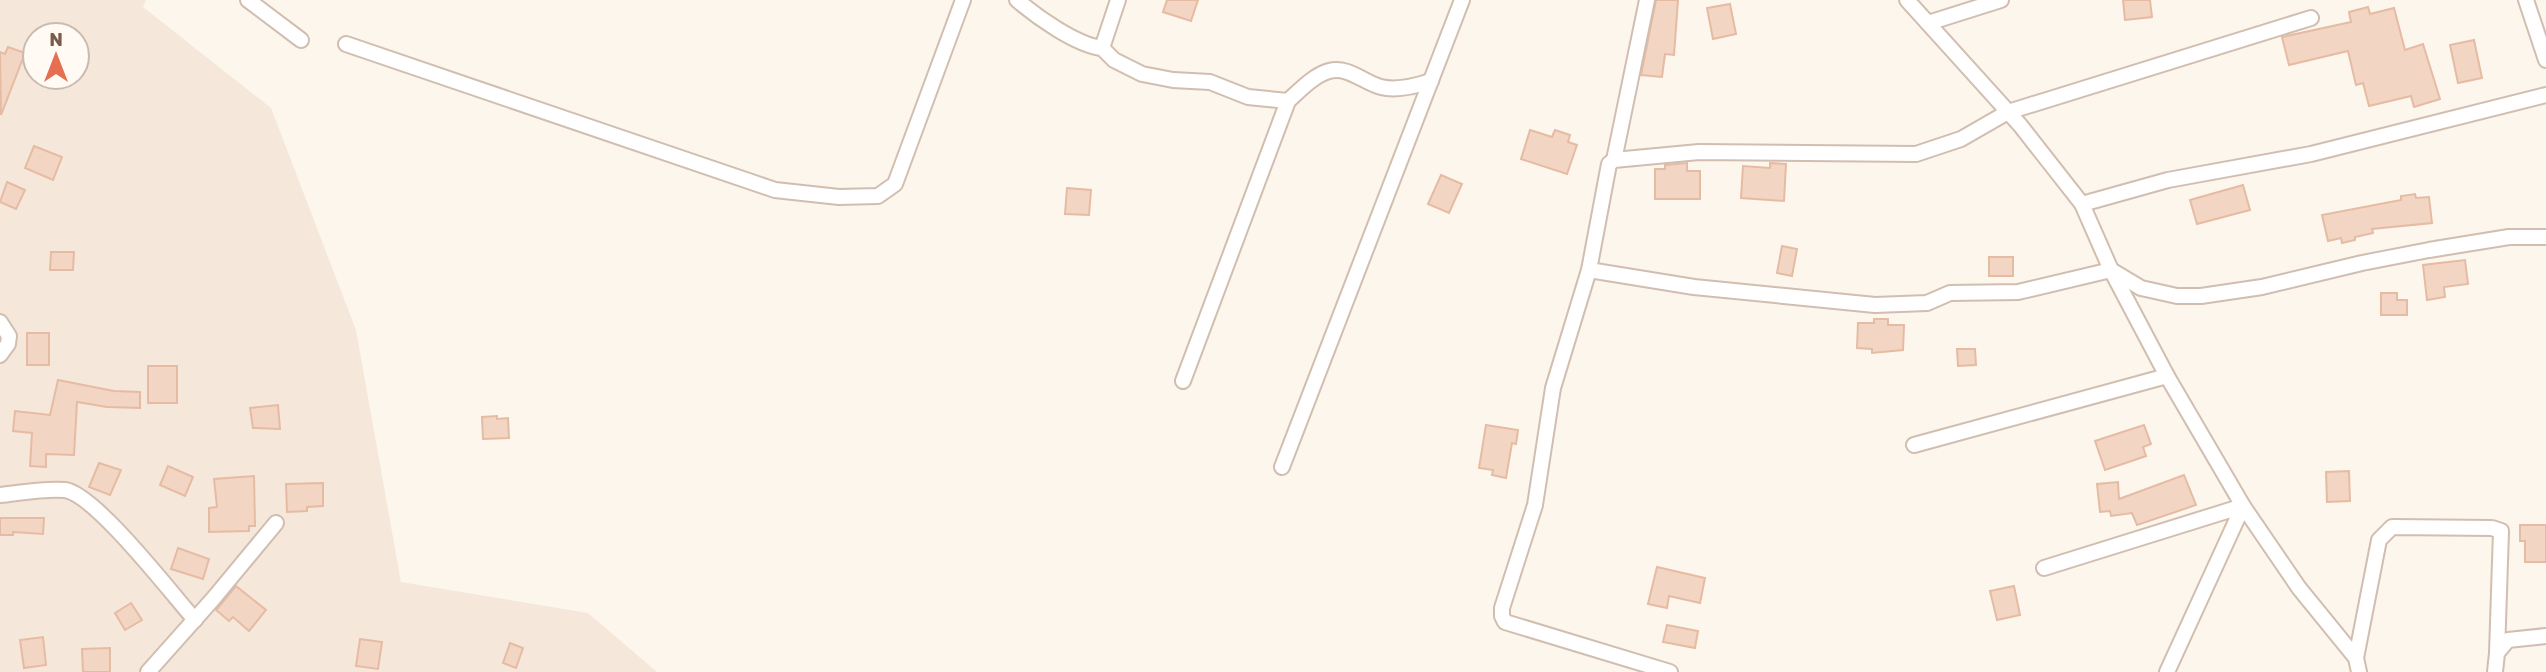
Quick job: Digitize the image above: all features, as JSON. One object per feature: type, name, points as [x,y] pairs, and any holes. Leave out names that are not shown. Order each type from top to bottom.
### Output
[{"type":"street","points":[[248,0],[301,40]]},
{"type":"street","points":[[346,44],[775,190],[839,197],[878,196],[895,184],[963,0]]},
{"type":"street","points":[[1017,0],[1089,47],[1102,48],[1114,60],[1142,74],[1173,80],[1210,82],[1248,97],[1288,100]]},
{"type":"street","points":[[1102,48],[1118,0]]},
{"type":"street","points":[[1282,467],[1462,0]]},
{"type":"street","points":[[1614,160],[1647,0]]},
{"type":"street","points":[[1907,0],[2008,112],[2082,204],[2111,270],[2167,376],[2243,506],[2358,665]]},
{"type":"street","points":[[1928,23],[2001,0]]},
{"type":"street","points":[[2526,0],[2546,60]]},
{"type":"street","points":[[1670,672],[1505,621],[1502,616],[1502,608],[1535,506],[1553,388],[1589,270],[1609,164],[1614,160],[1699,152],[1916,154],[1961,139],[2008,112],[2311,18]]},
{"type":"street","points":[[1183,381],[1288,100],[1329,71],[1351,73],[1381,87],[1413,87],[1431,81]]},
{"type":"street","points":[[2082,204],[2168,180],[2311,154],[2546,95]]},
{"type":"street","points":[[1589,270],[1694,287],[1875,305],[1927,303],[1950,293],[2018,292],[2111,270],[2141,288],[2177,296],[2201,296],[2227,290],[2262,287],[2429,250],[2509,237],[2546,237]]},
{"type":"street","points":[[0,322],[9,335],[8,344],[0,355]]},
{"type":"street","points":[[1914,445],[2167,376]]},
{"type":"street","points":[[0,495],[68,490],[85,500],[126,540],[195,620]]},
{"type":"street","points":[[2044,568],[2243,506]]},
{"type":"street","points":[[2167,672],[2243,506]]},
{"type":"street","points":[[148,672],[276,523]]},
{"type":"street","points":[[2358,665],[2379,540],[2392,527],[2492,528],[2501,531],[2495,672]]},
{"type":"street","points":[[2497,653],[2508,640],[2546,636]]},
{"type":"shaded area","points":[[0,0],[146,0],[143,7],[271,108],[356,330],[401,582],[588,613],[657,672],[0,672]]},
{"type":"building","points":[[1167,0],[1198,0],[1191,21],[1163,12]]},
{"type":"building","points":[[1656,0],[1678,0],[1674,55],[1665,54],[1662,77],[1641,75]]},
{"type":"building","points":[[2123,0],[2150,0],[2152,17],[2125,20]]},
{"type":"building","points":[[1730,4],[1736,34],[1713,39],[1707,8]]},
{"type":"building","points":[[2368,7],[2370,14],[2394,8],[2405,50],[2423,44],[2440,99],[2414,107],[2411,96],[2369,106],[2363,83],[2356,85],[2348,51],[2289,65],[2282,37],[2351,22],[2349,12]]},
{"type":"building","points":[[2474,40],[2482,78],[2458,83],[2450,45]]},
{"type":"building","points":[[8,47],[21,52],[21,63],[1,115],[0,52],[5,54]]},
{"type":"building","points":[[1530,130],[1552,137],[1555,130],[1570,135],[1568,142],[1577,145],[1567,174],[1521,159]]},
{"type":"building","points":[[34,146],[62,157],[53,180],[25,168]]},
{"type":"building","points":[[1687,163],[1687,171],[1700,171],[1700,199],[1655,199],[1655,169]]},
{"type":"building","points":[[1770,163],[1786,164],[1784,201],[1741,198],[1743,166],[1770,168]]},
{"type":"building","points":[[1441,175],[1462,184],[1449,213],[1428,204]]},
{"type":"building","points":[[7,182],[25,190],[16,209],[0,202]]},
{"type":"building","points":[[2243,185],[2250,210],[2197,224],[2190,200]]},
{"type":"building","points":[[1067,188],[1091,190],[1089,215],[1065,214]]},
{"type":"building","points":[[2415,194],[2416,198],[2429,197],[2432,223],[2372,229],[2373,233],[2342,243],[2341,238],[2328,241],[2322,215],[2401,200],[2401,196]]},
{"type":"building","points":[[1782,246],[1797,249],[1792,276],[1777,273]]},
{"type":"building","points":[[51,252],[74,252],[73,270],[50,270]]},
{"type":"building","points":[[1989,257],[2013,257],[2013,276],[1989,276]]},
{"type":"building","points":[[2465,260],[2468,284],[2444,287],[2445,297],[2427,300],[2423,265]]},
{"type":"building","points":[[2381,293],[2397,293],[2397,300],[2407,300],[2407,315],[2381,315]]},
{"type":"building","points":[[1874,319],[1888,319],[1888,325],[1904,325],[1903,350],[1872,353],[1872,349],[1857,348],[1858,323],[1874,323]]},
{"type":"building","points":[[27,333],[49,333],[49,365],[27,365]]},
{"type":"building","points":[[1957,349],[1975,349],[1976,365],[1958,366]]},
{"type":"building","points":[[148,366],[177,366],[177,403],[148,403]]},
{"type":"building","points":[[58,380],[114,391],[140,392],[140,408],[107,407],[77,402],[74,455],[46,454],[46,467],[30,466],[32,433],[13,431],[15,411],[50,415]]},
{"type":"building","points":[[278,405],[280,429],[253,428],[250,408]]},
{"type":"building","points":[[497,416],[497,419],[508,418],[509,438],[483,439],[482,417]]},
{"type":"building","points":[[1486,425],[1518,430],[1516,444],[1512,443],[1506,478],[1492,475],[1493,470],[1479,468]]},
{"type":"building","points":[[2144,425],[2151,444],[2143,447],[2146,456],[2105,470],[2095,441]]},
{"type":"building","points":[[99,463],[121,470],[110,495],[89,487]]},
{"type":"building","points":[[168,466],[193,477],[185,496],[160,485]]},
{"type":"building","points":[[2349,471],[2350,501],[2327,502],[2326,472]]},
{"type":"building","points":[[2184,475],[2196,505],[2137,525],[2132,513],[2111,516],[2110,511],[2100,512],[2097,484],[2118,482],[2119,499]]},
{"type":"building","points":[[254,476],[255,526],[249,526],[249,531],[209,532],[209,508],[217,507],[214,479]]},
{"type":"building","points":[[323,483],[323,506],[307,507],[307,511],[287,512],[286,484]]},
{"type":"building","points":[[0,518],[44,518],[43,534],[13,532],[13,535],[0,535]]},
{"type":"building","points":[[2520,525],[2546,525],[2546,562],[2525,562],[2525,541],[2520,541]]},
{"type":"building","points":[[178,548],[209,559],[203,579],[171,569]]},
{"type":"building","points":[[1657,567],[1705,578],[1700,603],[1669,596],[1667,608],[1648,604]]},
{"type":"building","points":[[236,586],[266,610],[249,631],[233,617],[229,621],[216,610]]},
{"type":"building","points":[[2014,586],[2020,615],[1997,620],[1990,591]]},
{"type":"building","points":[[131,603],[142,620],[125,630],[115,613]]},
{"type":"building","points":[[1667,625],[1698,631],[1695,648],[1663,642]]},
{"type":"building","points":[[43,637],[46,665],[24,668],[20,640]]},
{"type":"building","points":[[360,639],[382,642],[378,669],[356,666]]},
{"type":"building","points":[[510,643],[523,648],[516,668],[503,663]]},
{"type":"building","points":[[110,648],[110,672],[83,672],[82,649]]}]
